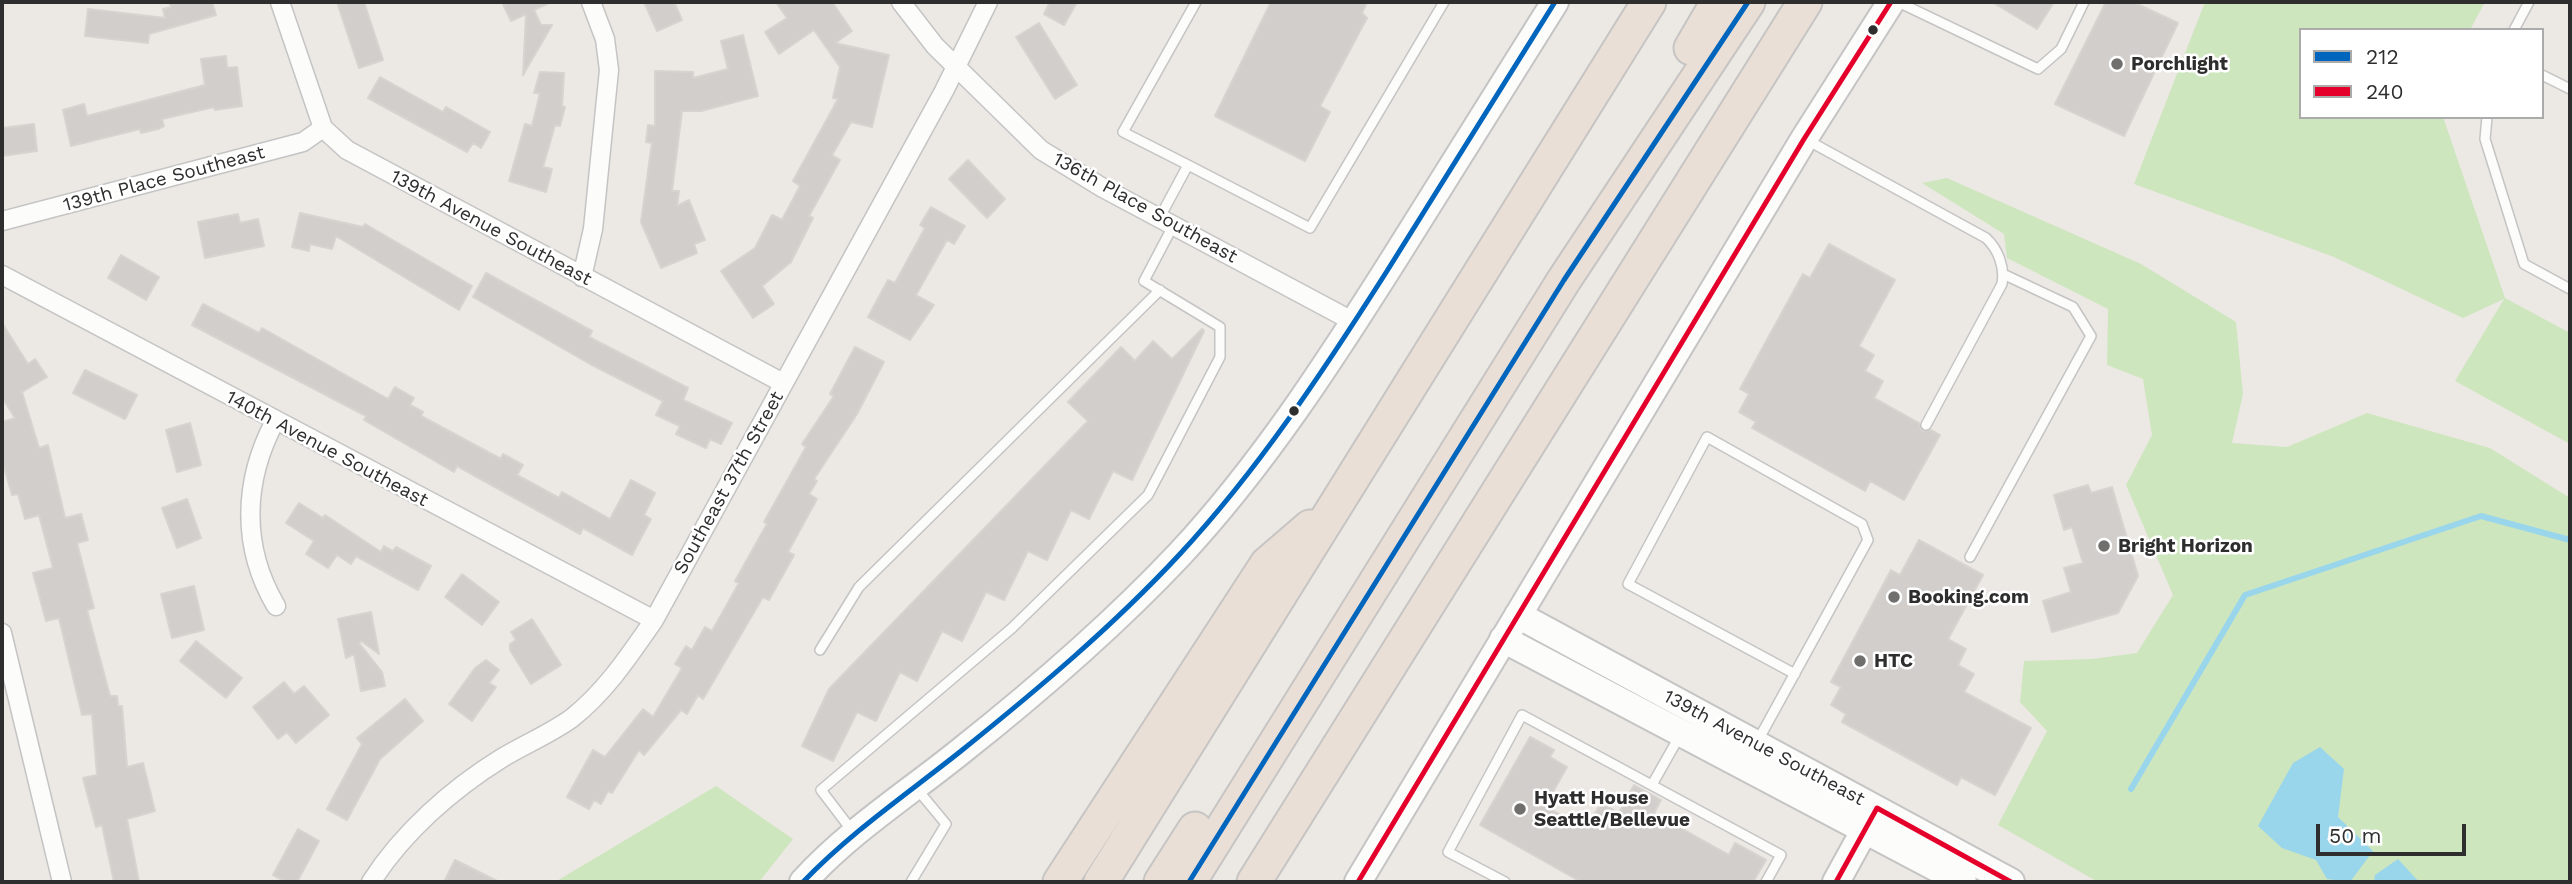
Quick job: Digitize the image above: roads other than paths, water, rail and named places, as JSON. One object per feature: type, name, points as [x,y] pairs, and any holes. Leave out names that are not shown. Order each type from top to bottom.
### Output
[{"type":"highway","points":[[1101,882],[1649,2]]},
{"type":"highway","points":[[1161,882],[1718,2]]},
{"type":"highway","points":[[1189,882],[1556,291],[1748,2]]},
{"type":"highway","points":[[1254,882],[1805,2]]},
{"type":"highway","points":[[1060,882],[1267,564],[1335,505]]},
{"type":"main road","points":[[803,882],[856,835],[1023,703],[1097,636],[1180,553],[1247,474],[1354,322],[1555,2]]},
{"type":"main road","points":[[1358,882],[1804,139],[1891,2]]},
{"type":"main road","name":"139th Avenue Southeast","points":[[1518,615],[1750,754],[1871,819],[2011,882]]},
{"type":"main road","name":"139th Avenue Southeast","points":[[1503,639],[1682,732],[1750,754]]},
{"type":"main road","points":[[1836,882],[1871,819]]},
{"type":"main road","name":"139th Avenue Southeast","points":[[1871,819],[1962,882]]},
{"type":"street","name":"139th Avenue Southeast","points":[[280,2],[323,128],[346,150],[783,383]]},
{"type":"street","points":[[582,277],[593,229],[609,69],[605,39],[591,2]]},
{"type":"street","name":"136th Place Southeast","points":[[901,2],[955,66],[1041,150],[1080,176],[1354,322]]},
{"type":"street","name":"Southeast 37th Street","points":[[371,882],[400,843],[466,782],[570,719],[596,697],[654,620],[944,91],[988,2]]},
{"type":"street","name":"139th Place Southeast","points":[[2,221],[303,142],[323,128]]},
{"type":"street","name":"140th Avenue Southeast","points":[[2,275],[654,620]]},
{"type":"street","points":[[275,421],[262,444],[253,478],[249,517],[253,554],[261,581],[276,606]]},
{"type":"street","points":[[2,633],[9,687],[62,882]]},
{"type":"lane","points":[[1196,2],[1123,132],[1310,228],[1444,2]]},
{"type":"lane","points":[[1898,2],[2038,69],[2061,49],[2084,2]]},
{"type":"lane","points":[[2515,28],[2529,2]]},
{"type":"lane","points":[[2544,76],[2570,89]]},
{"type":"lane","points":[[2487,119],[2485,139],[2524,264],[2570,289]]},
{"type":"lane","points":[[1804,139],[1986,238],[1997,253],[2003,274],[2002,284],[1926,425]]},
{"type":"lane","points":[[856,835],[821,790],[1012,628],[1148,495],[1220,357],[1220,327],[1144,281],[1188,165]]},
{"type":"lane","points":[[1970,557],[2091,336],[2073,307],[2003,274]]},
{"type":"lane","points":[[821,650],[859,587],[1160,290]]},
{"type":"lane","points":[[1750,754],[1795,674],[1868,541],[1862,524],[1707,437],[1628,584],[1795,674]]},
{"type":"lane","points":[[1505,882],[1448,852],[1522,715],[1653,783],[1781,855],[1766,882]]},
{"type":"lane","points":[[1653,783],[1682,732]]},
{"type":"lane","points":[[911,882],[946,824],[916,787]]},
{"type":"water","points":[[2320,747],[2344,769],[2338,817],[2373,851],[2350,882],[2327,879],[2316,860],[2282,848],[2258,826],[2293,763]]},
{"type":"water","points":[[2398,859],[2419,882],[2374,882],[2375,875]]},
{"type":"waterway","points":[[2131,789],[2245,595],[2481,516],[2570,540]]},
{"type":"place","name":"Porchlight","points":[[2117,64]]},
{"type":"place","name":"Bright Horizon","points":[[2104,546]]},
{"type":"place","name":"Booking.com","points":[[1894,597]]},
{"type":"place","name":"HTC","points":[[1860,661]]},
{"type":"place","name":"Hyatt House Seattle/Bellevue","points":[[1520,809]]}]
